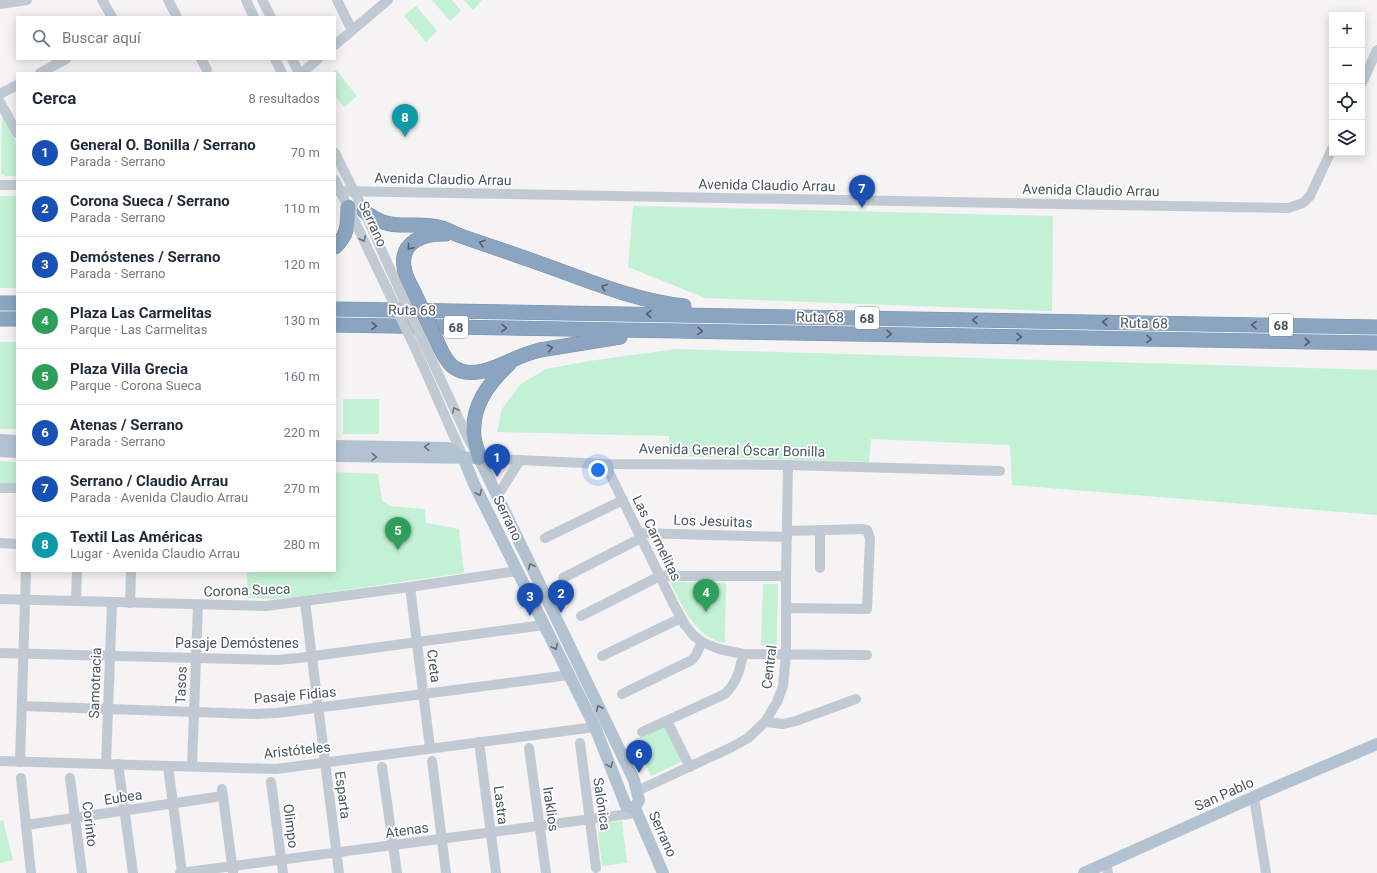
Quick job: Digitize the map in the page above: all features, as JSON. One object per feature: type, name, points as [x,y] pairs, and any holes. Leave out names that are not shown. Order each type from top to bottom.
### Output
[{"type":"highway","points":[[336,245],[344,236],[348,220],[348,207]]},
{"type":"highway","points":[[364,211],[375,219],[390,225],[430,225],[443,228],[458,235],[631,296],[662,304],[766,316]]},
{"type":"highway","points":[[458,235],[429,234],[420,237],[408,248],[404,258],[406,290],[435,351],[452,366],[467,372],[482,372],[528,354],[556,347],[665,331]]},
{"type":"highway","points":[[0,303],[16,303]]},
{"type":"highway","name":"Ruta 68","points":[[336,309],[1377,327]]},
{"type":"highway","points":[[0,319],[16,319]]},
{"type":"highway","name":"Ruta 68","points":[[336,325],[1377,343]]},
{"type":"highway","points":[[1340,342],[1377,348]]},
{"type":"highway","points":[[1340,342],[1377,352]]},
{"type":"highway","points":[[479,458],[474,438],[476,411],[483,393],[489,384],[513,360]]},
{"type":"main road","points":[[0,440],[16,441]]},
{"type":"main road","name":"Avenida General Óscar Bonilla","points":[[336,446],[448,448],[463,457]]},
{"type":"main road","points":[[0,452],[16,452]]},
{"type":"main road","name":"Avenida General Óscar Bonilla","points":[[336,456],[479,458]]},
{"type":"main road","name":"Serrano","points":[[463,457],[474,484],[595,727],[626,806],[636,811]]},
{"type":"main road","name":"Serrano","points":[[479,458],[634,780],[639,800],[636,811],[663,873]]},
{"type":"main road","name":"San Pablo","points":[[1084,873],[1107,868],[1254,797],[1377,744]]},
{"type":"street","points":[[0,4],[27,0]]},
{"type":"street","points":[[102,0],[111,16]]},
{"type":"street","points":[[168,0],[176,16]]},
{"type":"street","points":[[246,0],[254,16]]},
{"type":"street","points":[[262,0],[270,16]]},
{"type":"street","points":[[337,0],[352,30]]},
{"type":"street","points":[[336,44],[388,0]]},
{"type":"street","points":[[1365,76],[1377,50]]},
{"type":"street","points":[[42,72],[64,60]]},
{"type":"street","points":[[202,60],[208,70]]},
{"type":"street","points":[[276,60],[282,72]]},
{"type":"street","points":[[293,60],[299,72]]},
{"type":"street","points":[[301,72],[317,60]]},
{"type":"street","points":[[0,94],[16,86]]},
{"type":"street","points":[[0,102],[16,131]]},
{"type":"street","name":"Serrano","points":[[336,155],[406,290]]},
{"type":"street","name":"Avenida Claudio Arrau","points":[[338,191],[1288,208],[1303,203],[1310,196],[1329,155]]},
{"type":"street","points":[[0,185],[16,185]]},
{"type":"street","name":"Serrano","points":[[338,191],[348,207],[416,350],[463,457]]},
{"type":"street","name":"Serrano","points":[[435,351],[467,436],[479,458]]},
{"type":"street","name":"Avenida General Óscar Bonilla","points":[[479,458],[605,464],[788,465],[1000,471]]},
{"type":"street","name":"Serrano","points":[[498,495],[520,460]]},
{"type":"street","name":"Las Carmelitas","points":[[605,464],[681,618],[693,635],[702,642],[719,649],[743,654],[867,656]]},
{"type":"street","name":"Central","points":[[637,791],[740,743],[754,733],[773,710],[780,694],[784,677],[786,654],[788,465]]},
{"type":"street","points":[[0,488],[16,488]]},
{"type":"street","points":[[545,538],[623,500]]},
{"type":"street","points":[[820,530],[820,568]]},
{"type":"street","name":"Los Jesuitas","points":[[563,578],[640,535],[787,534],[820,530],[867,530],[870,538],[867,609],[786,608]]},
{"type":"street","points":[[0,543],[16,544]]},
{"type":"street","name":"Corona Sueca","points":[[0,599],[266,606],[305,602],[517,571]]},
{"type":"street","points":[[20,762],[26,572]]},
{"type":"street","points":[[76,602],[77,572]]},
{"type":"street","points":[[130,603],[131,572]]},
{"type":"street","points":[[581,616],[660,576],[786,576]]},
{"type":"street","name":"Creta","points":[[410,587],[430,748]]},
{"type":"street","name":"Samotracia","points":[[106,764],[112,602]]},
{"type":"street","name":"Esparta","points":[[305,602],[339,873]]},
{"type":"street","name":"Tasos","points":[[192,766],[198,605]]},
{"type":"street","points":[[602,656],[681,618]]},
{"type":"street","name":"Pasaje Demóstenes","points":[[0,653],[271,660],[312,656],[544,625]]},
{"type":"street","points":[[622,694],[692,660],[702,642]]},
{"type":"street","points":[[642,732],[725,694],[737,678],[743,654]]},
{"type":"street","name":"Pasaje Fidias","points":[[22,706],[269,713],[569,675]]},
{"type":"street","points":[[764,722],[783,724],[796,721],[856,699]]},
{"type":"street","points":[[667,721],[690,767]]},
{"type":"street","name":"Aristóteles","points":[[0,761],[276,769],[325,761],[595,727]]},
{"type":"street","name":"Lastra","points":[[479,742],[496,873]]},
{"type":"street","name":"Salónica","points":[[580,743],[596,868]]},
{"type":"street","name":"Iraklios","points":[[529,748],[546,873]]},
{"type":"street","points":[[432,761],[446,873]]},
{"type":"street","points":[[118,764],[133,873]]},
{"type":"street","points":[[168,766],[182,873]]},
{"type":"street","points":[[382,767],[397,873]]},
{"type":"street","points":[[21,778],[31,873]]},
{"type":"street","name":"Corinto","points":[[70,778],[82,873]]},
{"type":"street","name":"Olimpo","points":[[271,782],[282,873]]},
{"type":"street","name":"Eubea","points":[[26,825],[173,804],[223,793],[233,870]]},
{"type":"street","points":[[1254,797],[1266,873]]},
{"type":"street","name":"Atenas","points":[[182,873],[233,870],[281,860],[590,820],[636,811]]},
{"type":"green space","points":[[432,0],[452,0],[461,11],[450,21]]},
{"type":"green space","points":[[464,0],[482,0],[473,10]]},
{"type":"green space","points":[[416,6],[437,31],[426,42],[404,16]]},
{"type":"green space","points":[[336,70],[357,96],[344,107],[336,97],[336,72],[333,72]]},
{"type":"green space","points":[[2,116],[16,142],[16,176],[5,176],[1,173]]},
{"type":"green space","points":[[0,196],[16,196],[16,288],[0,288]]},
{"type":"green space","points":[[633,206],[1053,216],[1052,311],[705,298],[628,267]]},
{"type":"green space","points":[[0,342],[16,342],[16,429],[0,429]]},
{"type":"green space","points":[[676,349],[1377,370],[1377,515],[1012,485],[1010,445],[871,439],[869,462],[669,456],[669,436],[497,432],[502,409],[521,384],[546,369],[589,361]]},
{"type":"green space","points":[[343,399],[379,399],[379,434],[343,434]]},
{"type":"green space","points":[[0,461],[16,462],[16,484],[0,484]]},
{"type":"green space","points":[[336,472],[378,474],[382,500],[390,506],[425,509],[426,523],[459,529],[464,573],[295,597],[270,599],[248,598],[247,572],[336,572]]},
{"type":"green space","points":[[670,582],[726,583],[725,643],[705,634],[697,627],[685,610]]},
{"type":"green space","points":[[763,584],[778,584],[777,646],[761,645]]},
{"type":"green space","points":[[666,725],[683,761],[651,776],[634,740]]},
{"type":"green space","points":[[3,820],[13,860],[0,863],[0,821]]},
{"type":"green space","points":[[622,821],[627,863],[602,866],[597,824]]},
{"type":"place","name":"Textil Las Américas","points":[[405,137]]},
{"type":"place","name":"Serrano / Claudio Arrau","points":[[862,208]]},
{"type":"place","name":"General O. Bonilla / Serrano","points":[[497,477]]},
{"type":"place","name":"Plaza Villa Grecia","points":[[398,550]]},
{"type":"place","name":"Plaza Las Carmelitas","points":[[706,612]]},
{"type":"place","name":"Corona Sueca / Serrano","points":[[561,613]]},
{"type":"place","name":"Demóstenes / Serrano","points":[[530,616]]},
{"type":"place","name":"Atenas / Serrano","points":[[639,773]]}]
